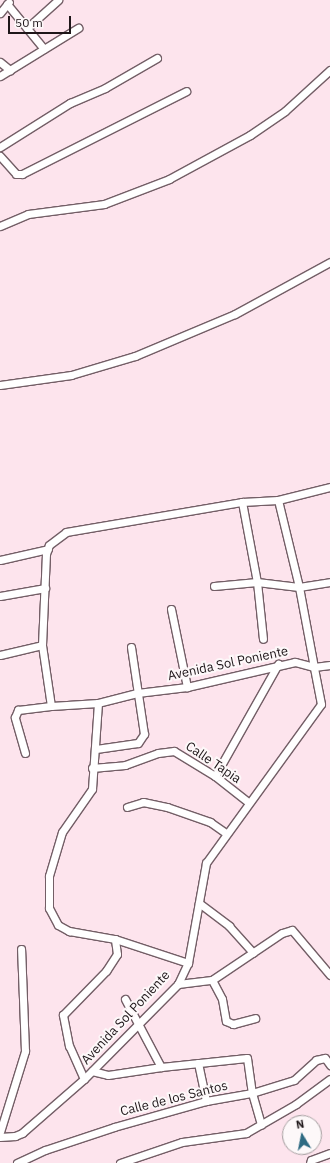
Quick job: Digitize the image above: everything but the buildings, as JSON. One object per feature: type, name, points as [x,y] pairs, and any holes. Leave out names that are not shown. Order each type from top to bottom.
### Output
[{"type":"street","points":[[27,28],[58,0]]},
{"type":"street","points":[[0,13],[8,2],[44,49]]},
{"type":"street","points":[[0,76],[78,28]]},
{"type":"street","points":[[0,147],[70,103],[105,88],[156,58]]},
{"type":"street","points":[[0,62],[10,70]]},
{"type":"street","points":[[0,226],[28,214],[104,204],[169,179],[250,135],[285,111],[330,70]]},
{"type":"street","points":[[0,156],[16,174],[22,174],[186,90]]},
{"type":"street","points":[[0,385],[71,375],[135,356],[235,314],[330,262]]},
{"type":"street","points":[[51,706],[42,645],[48,549],[56,538],[66,532],[242,502],[278,500],[330,487]]},
{"type":"street","points":[[278,500],[299,587],[314,667],[330,665]]},
{"type":"street","points":[[242,502],[258,582],[263,639]]},
{"type":"street","points":[[0,560],[48,549]]},
{"type":"street","points":[[214,586],[258,582],[299,587],[330,582]]},
{"type":"street","points":[[0,596],[45,588]]},
{"type":"street","points":[[171,609],[187,687]]},
{"type":"street","points":[[0,655],[42,645]]},
{"type":"street","points":[[96,749],[138,743],[144,734],[131,647]]},
{"type":"street","name":"Avenida Sol Poniente","points":[[0,1137],[15,1136],[22,1132],[84,1079],[178,984],[188,963],[206,863],[248,802],[321,704],[314,667],[295,662],[278,664],[187,687],[137,692],[98,703],[18,710],[15,717],[25,754]]},
{"type":"street","points":[[215,776],[278,664]]},
{"type":"street","points":[[98,703],[96,749],[92,768],[92,789],[62,832],[49,876],[49,908],[58,925],[69,930],[115,939],[188,963]]},
{"type":"street","name":"Calle Tapia","points":[[92,768],[125,764],[158,753],[174,751],[215,776],[248,802]]},
{"type":"street","points":[[127,807],[143,802],[167,807],[210,822],[226,833]]},
{"type":"street","points":[[199,903],[229,926],[253,953]]},
{"type":"street","points":[[178,984],[212,980],[282,932],[292,930],[330,975]]},
{"type":"street","points":[[84,1079],[69,1046],[63,1015],[106,971],[117,954],[115,939]]},
{"type":"street","points":[[0,1132],[25,1051],[21,949]]},
{"type":"street","points":[[212,980],[222,999],[226,1022],[233,1024],[255,1018]]},
{"type":"street","points":[[125,999],[140,1023],[161,1067]]},
{"type":"street","name":"Calle de los Santos","points":[[16,1163],[45,1150],[114,1127],[206,1101],[252,1093],[294,1080],[316,1060],[328,1056],[330,1065]]},
{"type":"street","points":[[92,1071],[108,1075],[161,1067],[247,1058],[252,1093],[262,1125]]},
{"type":"street","points":[[198,1063],[206,1101]]},
{"type":"street","points":[[120,1163],[182,1142],[246,1133],[262,1125],[330,1079]]},
{"type":"street","points":[[310,1163],[311,1160],[330,1153]]}]
